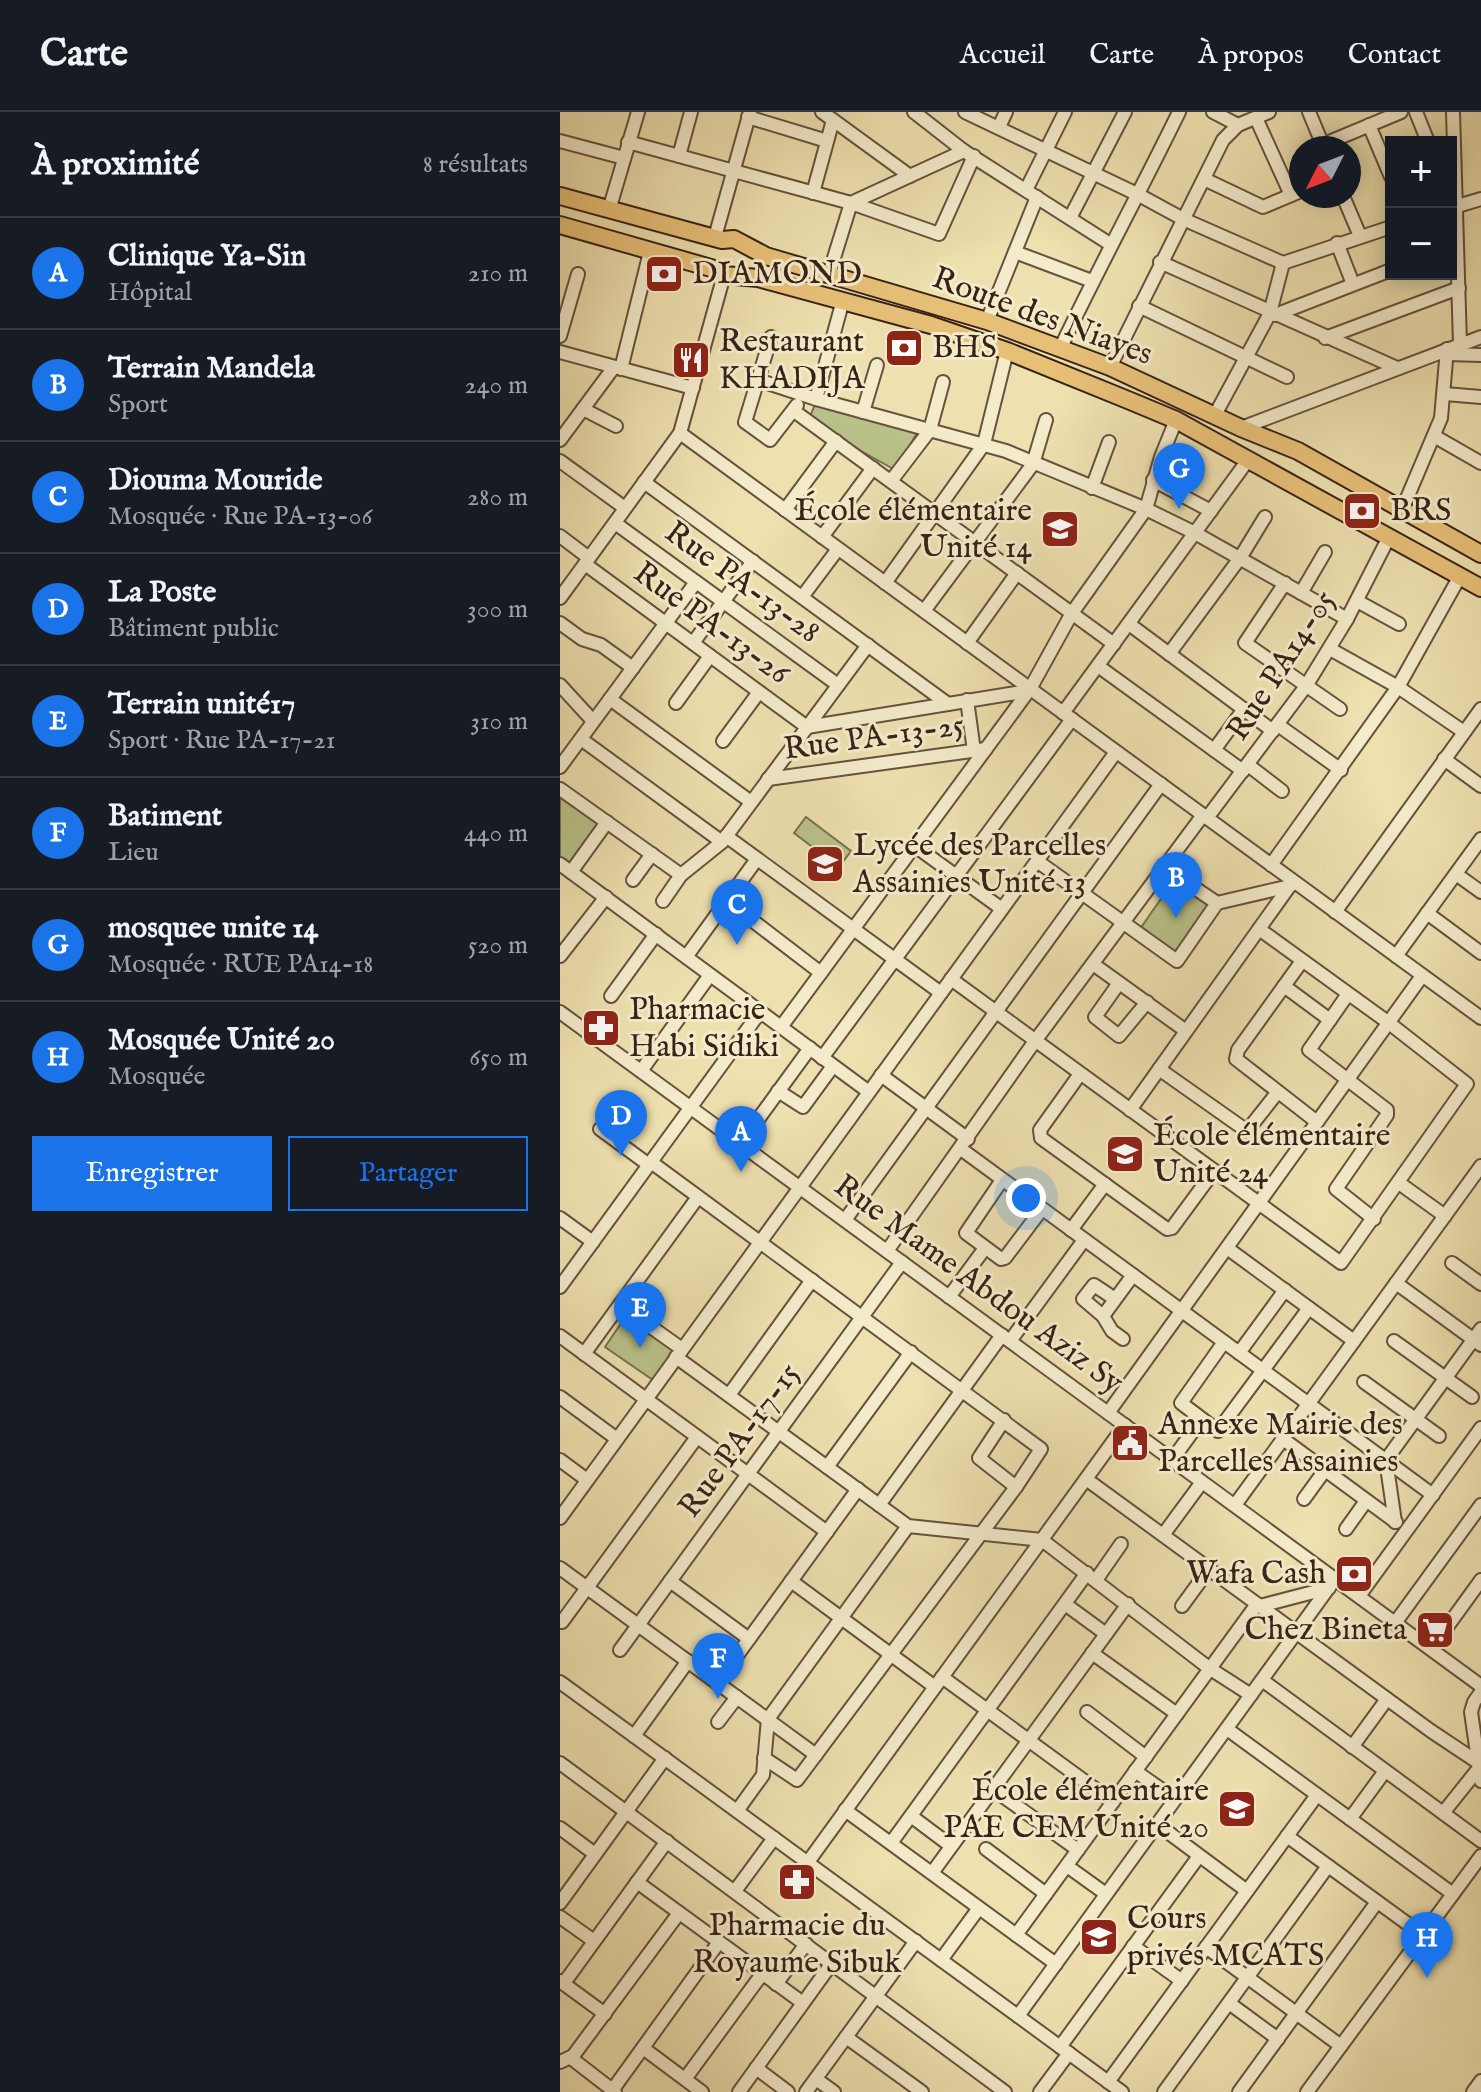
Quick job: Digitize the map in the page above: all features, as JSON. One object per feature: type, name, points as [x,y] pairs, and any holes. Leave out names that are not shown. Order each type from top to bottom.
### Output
[{"type":"main road","name":"Route des Niayes","points":[[560,196],[718,238],[734,239],[750,249],[987,321],[1110,367],[1298,451],[1481,554]]},
{"type":"main road","name":"Route des Niayes","points":[[560,225],[724,273],[758,278],[843,300],[1007,351],[1176,420],[1481,588]]},
{"type":"main road","points":[[718,238],[711,254],[724,273],[746,268],[750,249]]},
{"type":"street","points":[[914,112],[969,154],[1110,244]]},
{"type":"street","points":[[965,112],[1183,219],[1283,263],[1385,229]]},
{"type":"street","points":[[999,127],[1006,112]]},
{"type":"street","points":[[987,321],[1015,252],[1045,150],[1065,112]]},
{"type":"street","points":[[1070,218],[1125,112]]},
{"type":"street","points":[[1060,349],[1110,244],[1139,195],[1179,112]]},
{"type":"street","points":[[1213,112],[1238,125]]},
{"type":"street","points":[[1110,367],[1223,140],[1238,125],[1269,112]]},
{"type":"street","points":[[1309,112],[1319,136]]},
{"type":"street","points":[[1345,136],[1401,112]]},
{"type":"street","points":[[1416,112],[1426,136]]},
{"type":"street","points":[[1453,112],[1453,136]]},
{"type":"street","points":[[609,210],[633,113]]},
{"type":"street","points":[[679,156],[688,113]]},
{"type":"street","points":[[718,238],[749,114],[827,141]]},
{"type":"street","points":[[827,115],[910,176]]},
{"type":"street","points":[[813,193],[827,141],[827,115]]},
{"type":"street","points":[[1256,118],[1289,180]]},
{"type":"street","points":[[1369,125],[1385,163]]},
{"type":"street","points":[[560,141],[624,158]]},
{"type":"street","points":[[628,142],[851,203],[939,234],[969,154]]},
{"type":"street","points":[[829,274],[851,203],[969,154]]},
{"type":"street","points":[[1204,179],[1263,207],[1289,196]]},
{"type":"street","points":[[1457,205],[1481,199]]},
{"type":"street","points":[[1348,208],[1360,236]]},
{"type":"street","points":[[1337,243],[1353,284]]},
{"type":"street","points":[[560,440],[618,368],[650,252]]},
{"type":"street","points":[[1015,252],[1092,281]]},
{"type":"street","points":[[1160,262],[1397,368]]},
{"type":"street","points":[[1215,415],[1272,314],[1283,263]]},
{"type":"street","points":[[1457,271],[1460,344]]},
{"type":"street","points":[[1272,314],[1385,272]]},
{"type":"street","points":[[560,598],[680,433],[724,273]]},
{"type":"street","points":[[560,336],[578,274]]},
{"type":"street","points":[[1325,338],[1459,288]]},
{"type":"street","points":[[771,337],[745,420],[770,440],[809,397],[843,300]]},
{"type":"street","points":[[1139,306],[1287,377]]},
{"type":"street","points":[[1241,428],[1481,337]]},
{"type":"street","points":[[885,583],[984,444],[1007,351]]},
{"type":"street","points":[[560,352],[693,388]]},
{"type":"street","points":[[1447,352],[1481,355]]},
{"type":"street","points":[[1402,510],[1441,418],[1447,352]]},
{"type":"street","points":[[863,412],[877,365]]},
{"type":"street","points":[[758,380],[809,397],[984,444],[1146,509],[1195,533],[1347,619]]},
{"type":"street","points":[[891,481],[930,430],[943,382]]},
{"type":"street","points":[[1445,394],[1481,397]]},
{"type":"street","points":[[583,409],[616,426]]},
{"type":"street","points":[[794,411],[1114,644]]},
{"type":"street","points":[[924,611],[1033,464],[1046,420]]},
{"type":"street","points":[[781,1027],[915,846],[980,750],[1029,690],[1072,613],[1146,509],[1153,480],[1176,420]]},
{"type":"street","points":[[680,433],[1271,865],[1292,884],[1481,1018]]},
{"type":"street","points":[[1434,436],[1481,463]]},
{"type":"street","points":[[785,510],[836,441]]},
{"type":"street","points":[[1092,488],[1109,442]]},
{"type":"street","points":[[778,1091],[803,1107],[828,1062],[895,960],[1068,716],[1098,666],[1248,460]]},
{"type":"street","points":[[560,461],[625,508]]},
{"type":"street","points":[[822,537],[873,468]]},
{"type":"street","points":[[1153,480],[1211,511]]},
{"type":"street","points":[[644,482],[948,704]]},
{"type":"street","points":[[1169,654],[1240,558],[1265,517]]},
{"type":"street","name":"Rue PA-13-28","points":[[615,523],[838,685]]},
{"type":"street","name":"Rue PA-13-26","points":[[560,536],[665,623],[807,727]]},
{"type":"street","name":"Rue PA14-05","points":[[887,1251],[1035,1041],[1306,686],[1347,619],[1389,537]]},
{"type":"street","points":[[802,597],[838,549]]},
{"type":"street","points":[[1301,593],[1325,552]]},
{"type":"street","points":[[693,643],[753,561]]},
{"type":"street","points":[[967,643],[1017,573]]},
{"type":"street","points":[[1271,865],[1398,687],[1460,576]]},
{"type":"street","points":[[561,763],[696,582]]},
{"type":"street","points":[[1285,583],[1245,643],[1340,709]]},
{"type":"street","points":[[1357,601],[1399,624]]},
{"type":"street","points":[[560,623],[582,639],[601,645],[633,668]]},
{"type":"street","points":[[1129,624],[1244,709],[1341,770]]},
{"type":"street","points":[[663,901],[681,875],[724,839],[868,645]]},
{"type":"street","points":[[1330,649],[1398,687],[1464,732]]},
{"type":"street","points":[[676,703],[710,656]]},
{"type":"street","points":[[1098,666],[1214,750],[1282,791]]},
{"type":"street","points":[[560,685],[593,721]]},
{"type":"street","points":[[807,727],[1029,690]]},
{"type":"street","points":[[723,741],[759,692]]},
{"type":"street","points":[[610,699],[751,802]]},
{"type":"street","points":[[967,700],[980,750]]},
{"type":"street","points":[[1214,750],[1244,709]]},
{"type":"street","points":[[1335,912],[1481,709]]},
{"type":"street","points":[[581,739],[757,859],[941,993]]},
{"type":"street","name":"Rue PA-13-25","points":[[768,779],[980,750]]},
{"type":"street","points":[[560,1518],[1116,752]]},
{"type":"street","points":[[1444,759],[1481,786]]},
{"type":"street","points":[[845,1220],[1161,784]]},
{"type":"street","points":[[560,789],[681,875]]},
{"type":"street","points":[[607,822],[565,868],[869,1092]]},
{"type":"street","points":[[1396,956],[1481,839]]},
{"type":"street","points":[[915,846],[1002,909]]},
{"type":"street","points":[[633,880],[652,854]]},
{"type":"street","points":[[686,957],[757,859]]},
{"type":"street","points":[[1037,861],[1177,961],[1217,903],[1292,884]]},
{"type":"street","points":[[1165,868],[1217,903]]},
{"type":"street","points":[[1456,874],[1481,892]]},
{"type":"street","points":[[1130,1110],[1292,884]]},
{"type":"street","points":[[560,956],[606,897]]},
{"type":"street","points":[[727,901],[821,973]]},
{"type":"street","points":[[1427,913],[1481,953]]},
{"type":"street","points":[[951,979],[1341,1263],[1467,1084],[1259,929]]},
{"type":"street","points":[[611,996],[656,934]]},
{"type":"street","points":[[1302,961],[1236,1054],[1238,1063],[1317,1122]]},
{"type":"street","points":[[1093,964],[1186,1031]]},
{"type":"street","points":[[641,1071],[710,975]]},
{"type":"street","points":[[1108,1413],[1422,976]]},
{"type":"street","points":[[1119,983],[1095,1017],[1119,1036],[1147,1002]]},
{"type":"street","points":[[1284,986],[1330,1020]]},
{"type":"street","points":[[1348,994],[1309,1050],[1388,1112],[1336,1189],[1374,1219]]},
{"type":"street","name":"Rue Mame Abdou Aziz Sy","points":[[560,1012],[1235,1505],[1332,1583],[1359,1596],[1481,1686]]},
{"type":"street","points":[[563,1278],[593,1242],[760,1012]]},
{"type":"street","points":[[740,1144],[810,1048]]},
{"type":"street","points":[[1159,1069],[1247,1131],[1277,1093]]},
{"type":"street","points":[[1080,1074],[1039,1134],[1105,1184],[1170,1229],[1214,1171]]},
{"type":"street","points":[[881,1075],[926,1108],[1002,1180],[1433,1495]]},
{"type":"street","points":[[600,1129],[698,1197],[1041,1449],[1016,1487],[797,1780],[764,1758]]},
{"type":"street","points":[[1235,1505],[1481,1166]]},
{"type":"street","points":[[1002,1180],[967,1230],[968,1235],[985,1248],[1001,1259],[1005,1258],[1042,1209]]},
{"type":"street","points":[[1399,1183],[1445,1216]]},
{"type":"street","points":[[1071,1230],[1105,1184]]},
{"type":"street","points":[[584,1354],[698,1197]]},
{"type":"street","points":[[560,1218],[593,1242]]},
{"type":"street","points":[[879,1505],[963,1390],[1084,1240]]},
{"type":"street","points":[[949,1297],[985,1248]]},
{"type":"street","points":[[1227,1248],[1354,1341]]},
{"type":"street","name":"Rue PA-17-15","points":[[620,1650],[902,1262]]},
{"type":"street","points":[[1452,1263],[1481,1284]]},
{"type":"street","points":[[1103,1316],[1133,1275]]},
{"type":"street","points":[[729,1395],[812,1280]]},
{"type":"street","points":[[1395,1522],[1386,1460],[1478,1337],[1396,1283]]},
{"type":"street","points":[[1115,1299],[1094,1285],[1083,1299],[1123,1339]]},
{"type":"street","points":[[1239,1353],[1285,1290]]},
{"type":"street","points":[[620,1305],[729,1395],[908,1526],[1042,1540],[1209,1668],[1251,1695]]},
{"type":"street","points":[[1224,1342],[1181,1403],[1216,1431],[1221,1429],[1309,1308]]},
{"type":"street","points":[[560,1336],[827,1532]]},
{"type":"street","points":[[1394,1341],[1472,1397]]},
{"type":"street","points":[[827,1467],[911,1352]]},
{"type":"street","points":[[1364,1382],[1439,1436]]},
{"type":"street","points":[[560,1397],[617,1439]]},
{"type":"street","points":[[1004,1420],[979,1458],[1016,1487]]},
{"type":"street","points":[[1172,1460],[1201,1420]]},
{"type":"street","points":[[808,1862],[1125,1425]]},
{"type":"street","points":[[562,1622],[697,1437]]},
{"type":"street","points":[[1359,1596],[1479,1437]]},
{"type":"street","points":[[1283,1439],[1407,1530]]},
{"type":"street","points":[[560,1460],[587,1480]]},
{"type":"street","points":[[1304,1499],[1325,1470]]},
{"type":"street","points":[[1086,1479],[1387,1699],[1480,1771]]},
{"type":"street","points":[[1163,1535],[1202,1482]]},
{"type":"street","points":[[717,1683],[858,1489]]},
{"type":"street","points":[[1346,1529],[1366,1501]]},
{"type":"street","points":[[1395,1623],[1481,1505]]},
{"type":"street","points":[[737,1811],[761,1781],[768,1719],[908,1526]]},
{"type":"street","points":[[891,1843],[1065,1604],[1121,1544]]},
{"type":"street","points":[[560,1568],[816,1755]]},
{"type":"street","points":[[1182,1606],[1209,1569]]},
{"type":"street","points":[[1431,1649],[1476,1598],[1481,1580]]},
{"type":"street","points":[[670,1581],[749,1639]]},
{"type":"street","points":[[791,1581],[891,1655],[987,1711],[1113,1802]]},
{"type":"street","points":[[1016,1935],[1209,1668],[1259,1605],[1332,1583]]},
{"type":"street","points":[[1018,2016],[1332,1583]]},
{"type":"street","points":[[1065,1604],[1106,1634]]},
{"type":"street","points":[[932,1873],[1128,1604]]},
{"type":"street","points":[[1092,1653],[1177,1714]]},
{"type":"street","points":[[634,1736],[688,1661]]},
{"type":"street","points":[[1262,1680],[1481,1841]]},
{"type":"street","points":[[560,1682],[1122,2092]]},
{"type":"street","points":[[1480,1771],[1471,1712],[1481,1692]]},
{"type":"street","points":[[718,1722],[737,1697]]},
{"type":"street","points":[[1352,1747],[1387,1699]]},
{"type":"street","points":[[1087,1712],[1146,1757]]},
{"type":"street","points":[[1227,1729],[1453,1894]]},
{"type":"street","points":[[560,1903],[665,1758]]},
{"type":"street","points":[[560,1763],[1005,2092]]},
{"type":"street","points":[[1135,1771],[1175,1799]]},
{"type":"street","points":[[1350,1819],[1385,1771]]},
{"type":"street","points":[[1443,1813],[1480,1771]]},
{"type":"street","points":[[993,1789],[1078,1850]]},
{"type":"street","points":[[1108,2082],[1317,1795]]},
{"type":"street","points":[[845,1810],[1056,1964]]},
{"type":"street","points":[[911,1816],[951,1846]]},
{"type":"street","points":[[1157,1824],[1247,1891]]},
{"type":"street","points":[[560,1828],[595,1854]]},
{"type":"street","points":[[1287,1836],[1423,1935]]},
{"type":"street","points":[[735,1891],[774,1838]]},
{"type":"street","points":[[605,2014],[562,1982],[667,1841]]},
{"type":"street","points":[[986,1849],[1046,1894]]},
{"type":"street","points":[[1040,2092],[1133,1946],[1199,1856]]},
{"type":"street","points":[[1307,2092],[1481,1856]]},
{"type":"street","points":[[1067,1866],[1106,1894]]},
{"type":"street","points":[[1164,2092],[1328,1866]]},
{"type":"street","points":[[637,1882],[803,2003]]},
{"type":"street","points":[[1239,2092],[1377,1902]]},
{"type":"street","points":[[941,1960],[979,1908]]},
{"type":"street","points":[[679,1913],[605,2014],[566,2060],[613,2091],[719,1942]]},
{"type":"street","points":[[560,1917],[594,1941]]},
{"type":"street","points":[[806,2092],[916,1941]]},
{"type":"street","points":[[776,1984],[806,1944]]},
{"type":"street","points":[[1133,1946],[1182,1981]]},
{"type":"street","points":[[1206,1947],[1341,2046]]},
{"type":"street","points":[[739,2092],[832,1963]]},
{"type":"street","points":[[685,2079],[762,1974]]},
{"type":"street","points":[[1229,2003],[1278,2039]]},
{"type":"street","points":[[846,2037],[922,2092]]},
{"type":"street","points":[[643,2048],[702,2092]]},
{"type":"street","points":[[756,2068],[788,2092]]},
{"type":"street","points":[[816,2079],[834,2092]]},
{"type":"street","points":[[1473,2092],[1481,2081]]},
{"type":"green space","points":[[816,402],[917,433],[895,470],[808,421]]},
{"type":"green space","points":[[560,792],[603,824],[571,869],[560,861]]},
{"type":"green space","points":[[806,817],[851,851],[839,867],[794,833]]},
{"type":"green space","points":[[1176,877],[1214,904],[1174,958],[1138,932]]},
{"type":"green space","points":[[626,1316],[674,1349],[653,1380],[605,1347]]},
{"type":"place","name":"DIAMOND","points":[[664,274]]},
{"type":"place","name":"BHS","points":[[904,348]]},
{"type":"place","name":"Restaurant KHADIJA","points":[[691,360]]},
{"type":"place","name":"mosquee unite 14","points":[[1179,509]]},
{"type":"place","name":"BRS","points":[[1362,511]]},
{"type":"place","name":"École élémentaire Unité 14","points":[[1060,529]]},
{"type":"place","name":"Lycée des Parcelles Assainies Unité 13","points":[[825,864]]},
{"type":"place","name":"Terrain Mandela","points":[[1176,918]]},
{"type":"place","name":"Diouma Mouride","points":[[737,945]]},
{"type":"place","name":"Pharmacie Habi Sidiki","points":[[601,1028]]},
{"type":"place","name":"École élémentaire Unité 24","points":[[1125,1154]]},
{"type":"place","name":"La Poste","points":[[621,1156]]},
{"type":"place","name":"Clinique Ya-Sin","points":[[741,1172]]},
{"type":"place","name":"Terrain unité17","points":[[640,1348]]},
{"type":"place","name":"Annexe Mairie des Parcelles Assainies","points":[[1130,1443]]},
{"type":"place","name":"Wafa Cash","points":[[1354,1574]]},
{"type":"place","name":"Chez Bineta","points":[[1435,1630]]},
{"type":"place","name":"Batiment","points":[[718,1699]]},
{"type":"place","name":"École élémentaire PAE CEM Unité 20","points":[[1237,1809]]},
{"type":"place","name":"Pharmacie du Royaume Sibuk","points":[[797,1882]]},
{"type":"place","name":"Cours privés MCATS","points":[[1099,1937]]},
{"type":"place","name":"Mosquée Unité 20","points":[[1427,1978]]}]
